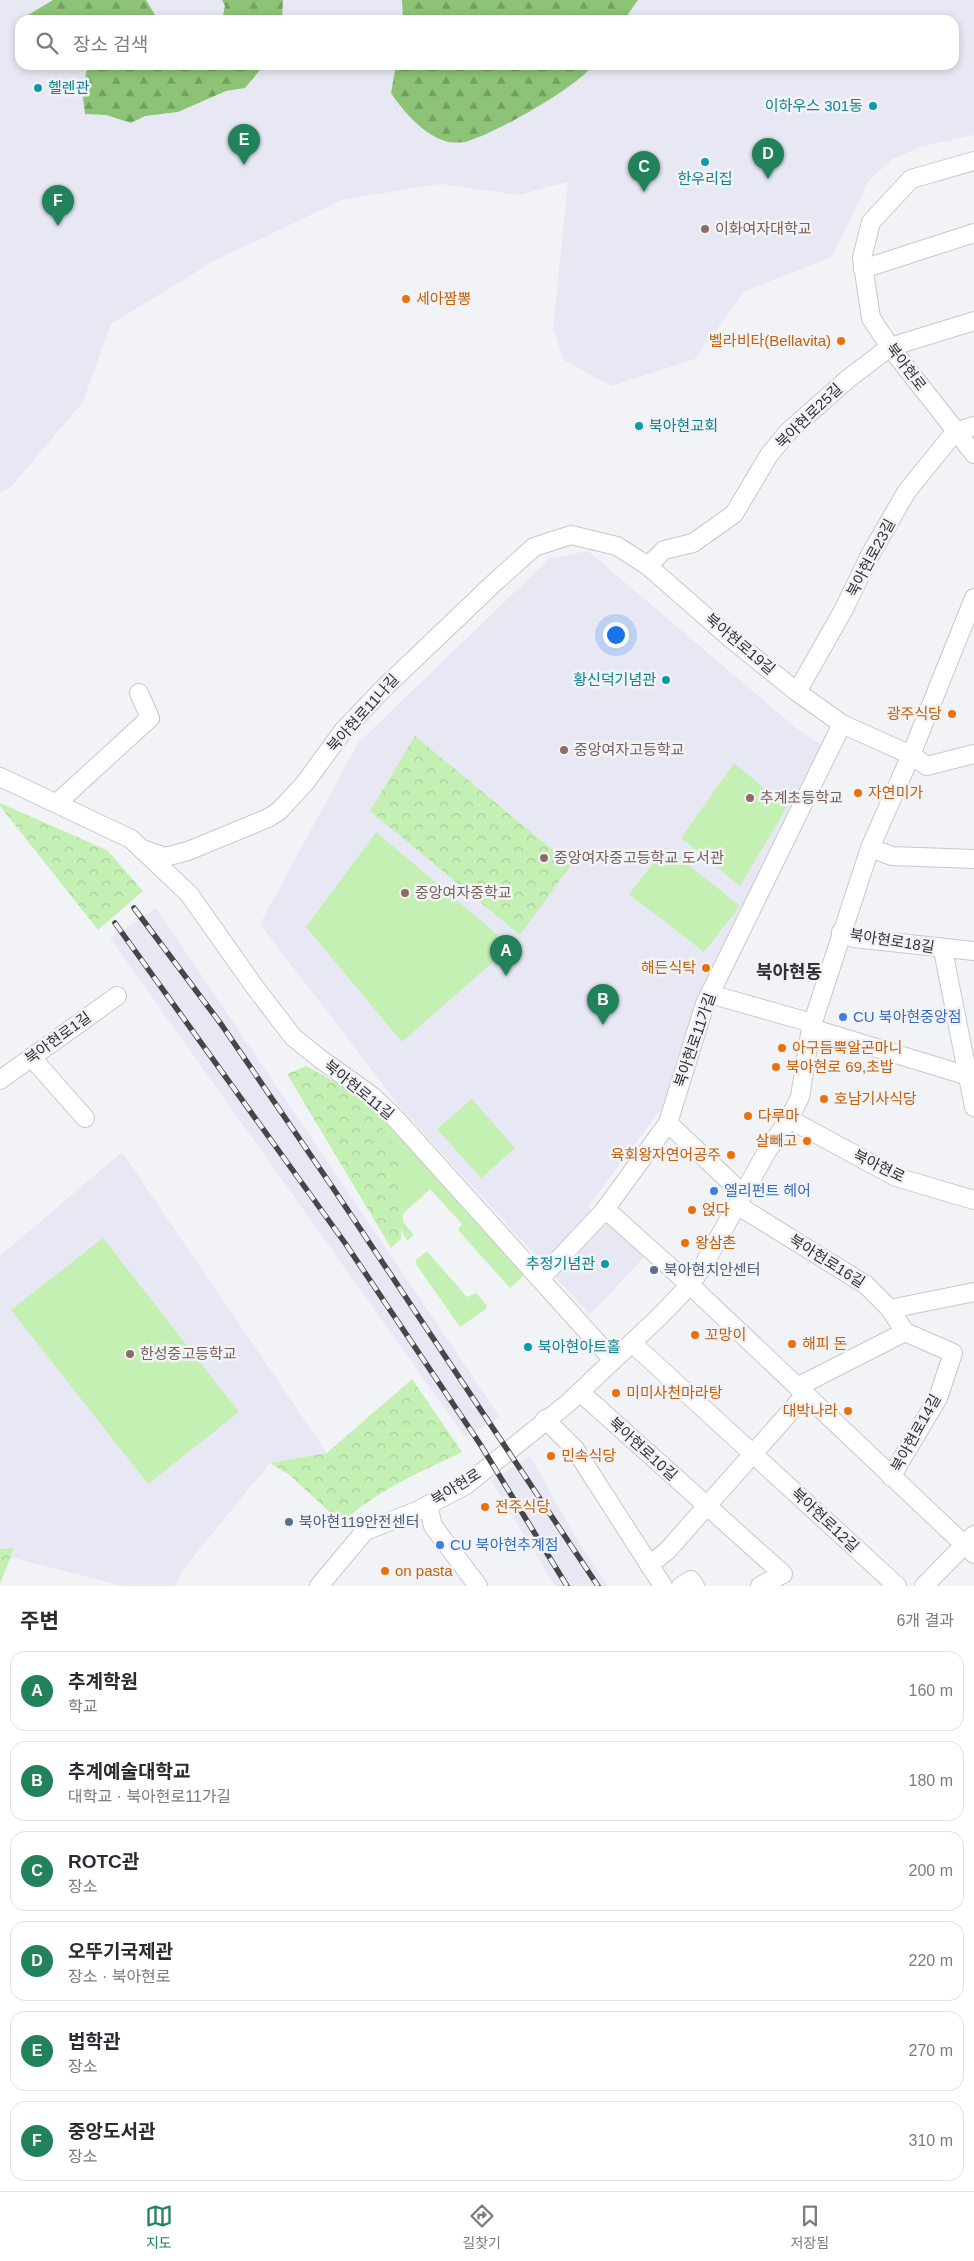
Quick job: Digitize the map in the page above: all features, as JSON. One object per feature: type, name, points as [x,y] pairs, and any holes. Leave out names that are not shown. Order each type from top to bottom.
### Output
[{"type":"street","name":"북아현로","points":[[974,161],[911,179],[871,222],[862,258],[870,318],[890,347],[974,454]]},
{"type":"street","points":[[863,269],[974,233]]},
{"type":"street","name":"북아현로25길","points":[[648,566],[664,550],[693,543],[734,514],[769,455],[788,432],[849,378],[890,347],[974,321]]},
{"type":"street","points":[[955,432],[974,426]]},
{"type":"street","name":"북아현로23길","points":[[797,692],[844,609],[870,555],[907,491],[955,432]]},
{"type":"street","name":"북아현로19길","points":[[571,536],[618,546],[648,566],[729,637],[797,692],[842,724],[911,755]]},
{"type":"street","name":"북아현로11나길","points":[[136,844],[165,857],[180,853],[268,818],[279,811],[305,783],[343,731],[420,653],[534,548],[571,536]]},
{"type":"street","name":"북아현로","points":[[320,1586],[365,1531],[428,1505],[466,1485],[580,1392],[690,1285],[766,1152],[789,1120],[800,1098],[812,1025],[870,848],[911,755],[974,598]]},
{"type":"street","points":[[57,804],[150,718],[139,693]]},
{"type":"street","name":"북아현로11가길","points":[[540,1279],[603,1212],[668,1123],[710,994],[842,724]]},
{"type":"street","points":[[911,755],[926,766],[974,754]]},
{"type":"street","points":[[0,777],[74,811],[136,844]]},
{"type":"street","name":"북아현로11길","points":[[136,844],[189,894],[254,986],[294,1037],[319,1058],[372,1096],[395,1118],[613,1360]]},
{"type":"street","points":[[870,848],[892,856],[974,859]]},
{"type":"street","name":"북아현로18길","points":[[841,932],[854,938],[943,950],[974,951]]},
{"type":"street","name":"북아현로18길","points":[[943,950],[971,1076],[974,1107]]},
{"type":"street","points":[[710,994],[971,1076]]},
{"type":"street","name":"북아현로1길","points":[[0,1080],[117,996]]},
{"type":"street","points":[[32,1058],[85,1118]]},
{"type":"street","name":"북아현로","points":[[789,1120],[896,1177],[974,1200]]},
{"type":"street","name":"북아현로16길","points":[[668,1123],[740,1199],[866,1285],[890,1309]]},
{"type":"street","points":[[603,1212],[612,1215],[690,1285]]},
{"type":"street","name":"북아현로14길","points":[[690,1285],[891,1477],[971,1545],[924,1586]]},
{"type":"street","points":[[649,1565],[667,1551],[753,1454],[801,1391],[905,1332],[890,1309],[974,1292]]},
{"type":"street","name":"북아현로14길","points":[[891,1477],[938,1398],[953,1353],[905,1332]]},
{"type":"street","name":"북아현로12길","points":[[632,1343],[897,1586]]},
{"type":"street","name":"북아현로10길","points":[[580,1392],[782,1574],[760,1586]]},
{"type":"street","points":[[546,1420],[575,1449],[663,1586]]},
{"type":"street","points":[[428,1505],[433,1526],[478,1586]]},
{"type":"shaded area","name":"이화여자대학교","points":[[0,0],[53,0],[28,15],[15,15],[15,70],[87,70],[82,90],[85,114],[106,115],[131,123],[145,116],[178,112],[226,91],[245,88],[260,70],[395,70],[391,93],[424,129],[446,141],[467,141],[527,114],[587,70],[959,70],[959,15],[628,15],[638,0],[974,0],[974,135],[920,147],[891,160],[868,182],[832,257],[745,291],[695,359],[611,386],[564,360],[553,329],[568,182],[518,195],[440,184],[342,200],[214,261],[111,324],[83,402],[11,487],[0,493]]},
{"type":"shaded area","points":[[146,0],[222,0],[225,6],[223,15],[155,15]]},
{"type":"shaded area","points":[[283,0],[402,0],[403,15],[282,15]]},
{"type":"shaded area","points":[[588,551],[795,727],[821,745],[688,1028],[664,1105],[588,1207],[646,1255],[590,1315],[400,1107],[260,924],[358,743],[550,558]]},
{"type":"shaded area","points":[[156,908],[500,1417],[465,1437],[110,938]]},
{"type":"shaded area","name":"한성중고등학교","points":[[122,1152],[327,1453],[270,1463],[188,1563],[174,1586],[122,1586],[11,1557],[14,1548],[0,1550],[0,1256]]},
{"type":"shaded area","points":[[530,1456],[575,1536],[608,1586],[555,1586],[491,1481]]},
{"type":"green space","points":[[53,0],[146,0],[155,15],[28,15]]},
{"type":"green space","points":[[222,0],[283,0],[282,15],[223,15],[225,6]]},
{"type":"green space","points":[[402,0],[638,0],[628,15],[403,15]]},
{"type":"green space","points":[[87,70],[260,70],[245,88],[226,91],[178,112],[145,116],[131,123],[106,115],[85,114],[82,90]]},
{"type":"green space","points":[[395,70],[588,70],[535,109],[497,129],[466,142],[445,141],[429,133],[414,121],[391,93]]},
{"type":"green space","points":[[415,736],[571,865],[520,935],[370,811]]},
{"type":"green space","points":[[734,763],[787,807],[740,886],[681,838]]},
{"type":"green space","points":[[0,803],[107,850],[143,891],[98,930],[0,806]]},
{"type":"green space","points":[[376,832],[511,946],[402,1042],[306,927]]},
{"type":"green space","points":[[666,847],[740,906],[704,952],[629,894]]},
{"type":"green space","points":[[306,1066],[364,1098],[401,1159],[401,1239],[391,1248],[287,1074]]},
{"type":"green space","points":[[364,1098],[525,1274],[510,1288],[458,1230],[462,1224],[430,1189],[403,1214],[403,1222],[414,1235],[407,1241],[396,1219]]},
{"type":"green space","points":[[472,1099],[515,1148],[481,1178],[437,1129]]},
{"type":"green space","points":[[103,1238],[239,1412],[148,1484],[11,1310]]},
{"type":"green space","points":[[427,1251],[467,1297],[476,1293],[487,1306],[486,1309],[460,1327],[416,1264],[416,1260]]},
{"type":"green space","points":[[412,1379],[462,1452],[384,1492],[355,1511],[341,1523],[291,1476],[270,1463],[327,1453]]},
{"type":"green space","points":[[14,1548],[0,1584],[0,1549]]},
{"type":"railway","points":[[134,908],[221,1024],[331,1185],[598,1586]]},
{"type":"railway","points":[[115,923],[345,1243],[480,1444],[567,1586]]},
{"type":"place","name":"헬렌관","points":[[38,88]]},
{"type":"place","name":"이하우스 301동","points":[[873,106]]},
{"type":"place","name":"한우리집","points":[[705,162]]},
{"type":"place","name":"법학관","points":[[244,165]]},
{"type":"place","name":"오뚜기국제관","points":[[768,179]]},
{"type":"place","name":"ROTC관","points":[[644,192]]},
{"type":"place","name":"중앙도서관","points":[[58,226]]},
{"type":"place","name":"이화여자대학교","points":[[705,229]]},
{"type":"place","name":"세아짬뽕","points":[[406,299]]},
{"type":"place","name":"벨라비타(Bellavita)","points":[[841,341]]},
{"type":"place","name":"북아현교회","points":[[639,426]]},
{"type":"place","name":"황신덕기념관","points":[[666,680]]},
{"type":"place","name":"광주식당","points":[[952,714]]},
{"type":"place","name":"중앙여자고등학교","points":[[564,750]]},
{"type":"place","name":"자연미가","points":[[858,793]]},
{"type":"place","name":"추계초등학교","points":[[750,798]]},
{"type":"place","name":"중앙여자중고등학교 도서관","points":[[544,858]]},
{"type":"place","name":"중앙여자중학교","points":[[405,893]]},
{"type":"place","name":"해든식탁","points":[[706,968]]},
{"type":"place","name":"추계학원","points":[[506,976]]},
{"type":"place","name":"CU 북아현중앙점","points":[[843,1017]]},
{"type":"place","name":"추계예술대학교","points":[[603,1025]]},
{"type":"place","name":"아구듬뿍알곤마니","points":[[782,1048]]},
{"type":"place","name":"북아현로 69,초밥","points":[[776,1067]]},
{"type":"place","name":"호남기사식당","points":[[824,1099]]},
{"type":"place","name":"다루마","points":[[748,1116]]},
{"type":"place","name":"살빼고","points":[[807,1141]]},
{"type":"place","name":"육회왕자연어공주","points":[[731,1155]]},
{"type":"place","name":"엘리펀트 헤어","points":[[714,1191]]},
{"type":"place","name":"얹다","points":[[692,1210]]},
{"type":"place","name":"왕삼촌","points":[[685,1243]]},
{"type":"place","name":"추정기념관","points":[[605,1264]]},
{"type":"place","name":"북아현치안센터","points":[[654,1270]]},
{"type":"place","name":"꼬망이","points":[[695,1335]]},
{"type":"place","name":"해피 돈","points":[[792,1344]]},
{"type":"place","name":"북아현아트홀","points":[[528,1347]]},
{"type":"place","name":"한성중고등학교","points":[[130,1354]]},
{"type":"place","name":"미미사천마라탕","points":[[616,1393]]},
{"type":"place","name":"대박나라","points":[[848,1411]]},
{"type":"place","name":"민속식당","points":[[551,1456]]},
{"type":"place","name":"전주식당","points":[[485,1507]]},
{"type":"place","name":"북아현119안전센터","points":[[289,1522]]},
{"type":"place","name":"CU 북아현추계점","points":[[440,1545]]},
{"type":"place","name":"on pasta","points":[[385,1571]]},
{"type":"district","name":"북아현동","points":[[789,972]]}]
